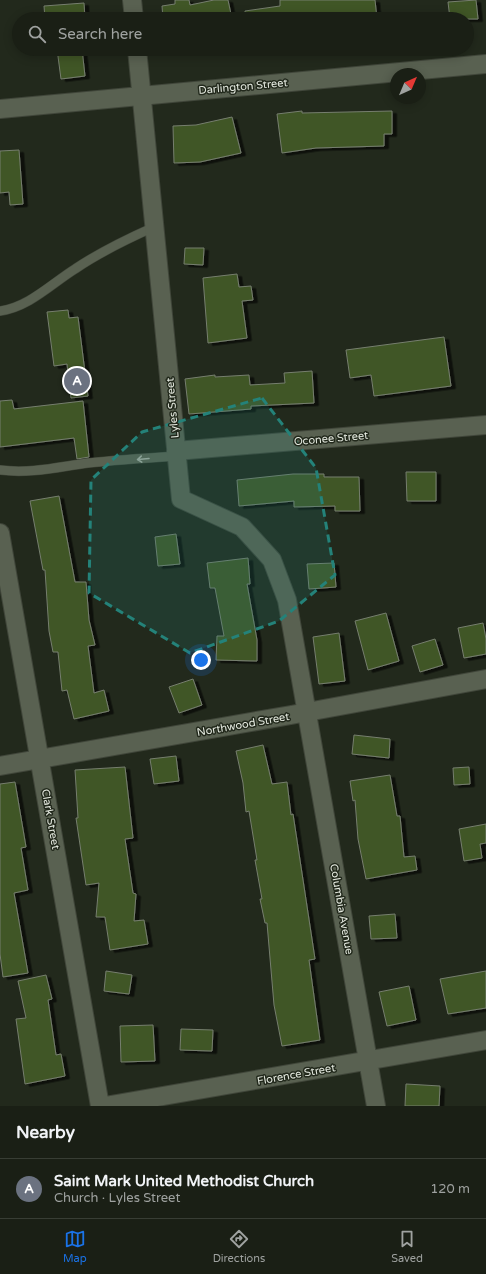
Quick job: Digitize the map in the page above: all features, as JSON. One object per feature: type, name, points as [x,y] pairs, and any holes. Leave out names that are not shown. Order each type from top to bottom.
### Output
[{"type":"street","points":[[132,0],[133,12]]},
{"type":"street","name":"Lyles Street","points":[[138,56],[181,499],[242,527],[272,560],[287,600],[306,713]]},
{"type":"street","name":"Darlington Street","points":[[0,109],[486,64]]},
{"type":"street","name":"Oconee Street","points":[[176,453],[486,425]]},
{"type":"street","name":"Clark Street","points":[[0,533],[100,1106]]},
{"type":"street","name":"Northwood Street","points":[[0,766],[306,713],[486,678]]},
{"type":"street","name":"Columbia Avenue","points":[[306,713],[376,1106]]},
{"type":"street","name":"Florence Street","points":[[105,1106],[486,1040]]},
{"type":"lane","points":[[0,311],[13,309],[56,283],[74,269],[121,242],[154,227]]},
{"type":"lane","points":[[0,470],[15,472],[38,471],[176,453]]},
{"type":"highlighted area","points":[[262,398],[316,468],[335,575],[279,621],[190,653],[89,593],[91,480],[142,432]]},
{"type":"building","points":[[175,0],[189,0],[190,5],[214,0],[228,0],[231,12],[162,12],[162,6],[175,4]]},
{"type":"building","points":[[280,0],[375,0],[376,12],[245,12],[280,6]]},
{"type":"building","points":[[476,0],[478,19],[474,19],[474,12],[449,12],[448,2]]},
{"type":"building","points":[[84,3],[85,12],[44,12],[44,6]]},
{"type":"building","points":[[58,56],[83,56],[85,76],[61,79]]},
{"type":"building","points":[[302,111],[302,113],[392,111],[392,134],[384,134],[384,146],[316,148],[282,153],[277,114]]},
{"type":"building","points":[[232,117],[241,153],[200,162],[174,163],[173,126],[196,125]]},
{"type":"building","points":[[19,150],[23,204],[10,205],[9,192],[0,193],[0,151]]},
{"type":"building","points":[[185,248],[204,248],[203,265],[184,264]]},
{"type":"building","points":[[237,274],[239,287],[251,286],[253,300],[242,301],[247,338],[208,343],[203,278]]},
{"type":"building","points":[[68,310],[69,318],[78,317],[88,396],[71,398],[67,364],[54,366],[47,312]]},
{"type":"building","points":[[444,337],[451,386],[374,396],[371,375],[350,378],[346,350]]},
{"type":"building","points":[[312,371],[314,403],[251,406],[251,409],[189,414],[185,379],[215,375],[215,377],[249,375],[250,385],[285,383],[284,373]]},
{"type":"building","points":[[12,400],[14,409],[83,401],[89,457],[77,459],[74,438],[0,447],[0,401]]},
{"type":"building","points":[[406,472],[436,472],[436,501],[407,501]]},
{"type":"building","points":[[293,474],[324,474],[324,477],[359,477],[360,511],[335,511],[335,506],[294,507],[294,501],[239,506],[237,480]]},
{"type":"building","points":[[59,496],[75,582],[86,582],[89,620],[95,645],[88,646],[94,693],[104,690],[109,711],[74,719],[67,690],[62,691],[58,652],[53,652],[49,631],[45,570],[43,570],[30,501]]},
{"type":"building","points":[[176,534],[180,564],[158,566],[155,537]]},
{"type":"building","points":[[248,558],[250,584],[247,584],[257,640],[257,661],[216,660],[217,636],[224,636],[215,588],[210,588],[207,563]]},
{"type":"building","points":[[334,563],[336,587],[309,589],[307,564]]},
{"type":"building","points":[[386,613],[399,661],[368,670],[355,621]]},
{"type":"building","points":[[483,623],[486,639],[486,654],[464,658],[458,628]]},
{"type":"building","points":[[339,633],[345,681],[319,684],[313,637]]},
{"type":"building","points":[[435,639],[443,665],[420,672],[412,646]]},
{"type":"building","points":[[193,679],[202,705],[179,713],[169,687]]},
{"type":"building","points":[[354,735],[390,739],[389,758],[352,754]]},
{"type":"building","points":[[263,745],[272,784],[287,782],[291,815],[293,814],[315,959],[309,960],[320,1040],[282,1046],[274,1005],[267,923],[265,923],[260,899],[262,899],[255,860],[257,860],[249,811],[246,812],[243,783],[236,751]]},
{"type":"building","points":[[176,756],[179,781],[154,784],[150,759]]},
{"type":"building","points":[[125,767],[133,838],[125,839],[133,893],[136,894],[134,921],[144,920],[148,944],[110,950],[105,917],[96,917],[99,883],[86,885],[76,818],[78,818],[75,770]]},
{"type":"building","points":[[469,767],[470,784],[454,785],[453,768]]},
{"type":"building","points":[[390,775],[397,816],[400,816],[404,857],[415,856],[417,870],[366,879],[358,839],[355,800],[353,801],[350,781]]},
{"type":"building","points":[[15,782],[26,847],[21,848],[28,890],[14,893],[28,973],[3,977],[0,954],[0,784]]},
{"type":"building","points":[[486,824],[486,843],[480,844],[482,858],[464,861],[459,829]]},
{"type":"building","points":[[395,914],[397,938],[371,939],[369,916]]},
{"type":"building","points":[[106,971],[132,975],[129,994],[104,991]]},
{"type":"building","points":[[486,971],[486,1008],[448,1014],[440,979]]},
{"type":"building","points":[[46,975],[52,999],[48,1000],[56,1055],[61,1054],[65,1076],[25,1084],[16,1019],[26,1018],[18,981]]},
{"type":"building","points":[[409,986],[416,1020],[387,1026],[379,992]]},
{"type":"building","points":[[153,1025],[155,1061],[121,1062],[120,1026]]},
{"type":"building","points":[[181,1029],[213,1030],[212,1051],[180,1050]]},
{"type":"building","points":[[406,1084],[440,1086],[439,1106],[405,1106]]},
{"type":"place","name":"Saint Mark United Methodist Church","points":[[77,381]]}]
